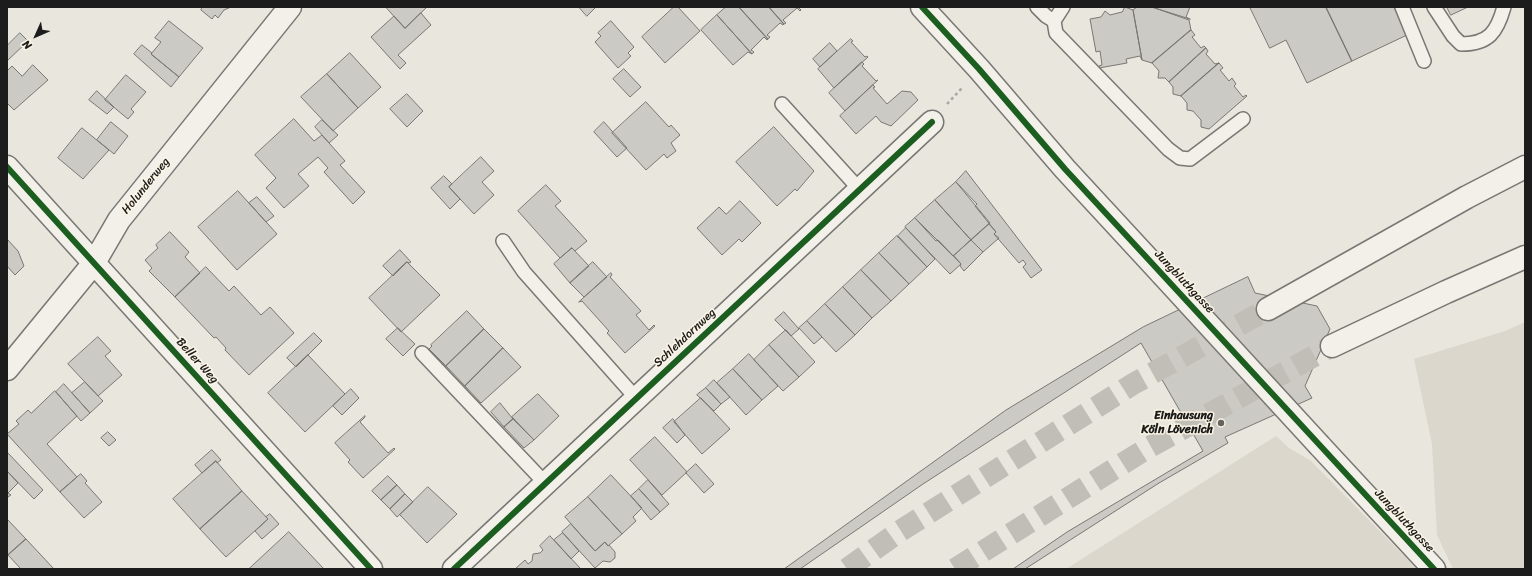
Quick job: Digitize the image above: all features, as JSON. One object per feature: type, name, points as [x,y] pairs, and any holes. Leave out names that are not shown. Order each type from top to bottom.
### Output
[{"type":"main road","name":"Holunderweg","points":[[7,369],[94,263],[119,220],[290,7]]},
{"type":"main road","name":"Jungbluthgasse","points":[[922,7],[979,69],[1065,169],[1434,569]]},
{"type":"main road","name":"Schlehdornweg","points":[[454,569],[932,122]]},
{"type":"main road","name":"Beller Weg","points":[[7,167],[371,569]]},
{"type":"main road","points":[[1268,309],[1466,197],[1525,167]]},
{"type":"main road","points":[[1332,346],[1446,292],[1525,257]]},
{"type":"lane","points":[[1037,7],[1046,16],[1054,21]]},
{"type":"lane","points":[[1062,7],[1054,21],[1056,33],[1168,149],[1180,158],[1190,159],[1242,118]]},
{"type":"lane","points":[[1402,7],[1424,61]]},
{"type":"lane","points":[[1434,7],[1453,36],[1461,44],[1474,44],[1489,38],[1500,22],[1504,7]]},
{"type":"lane","points":[[782,104],[860,190]]},
{"type":"lane","points":[[503,241],[524,272],[636,398]]},
{"type":"lane","points":[[422,353],[545,483]]},
{"type":"path","points":[[932,122],[979,69]]},
{"type":"shaded area","points":[[1525,322],[1525,569],[1453,569],[1437,535],[1432,444],[1414,359],[1505,331]]},
{"type":"shaded area","points":[[1276,436],[1289,448],[1311,461],[1417,569],[1066,569]]},
{"type":"building","points":[[203,7],[231,7],[224,10],[218,18],[215,15],[212,19],[201,10]]},
{"type":"building","points":[[386,7],[427,7],[405,28]]},
{"type":"building","points":[[579,7],[596,7],[587,16]]},
{"type":"building","points":[[674,7],[678,7],[700,31],[665,63],[642,37]]},
{"type":"building","points":[[726,7],[739,7],[768,39],[767,40],[764,37],[751,50],[754,52],[752,54],[717,15]]},
{"type":"building","points":[[739,7],[769,7],[784,24],[783,25],[780,23],[767,35],[770,37],[768,39]]},
{"type":"building","points":[[769,7],[798,7],[801,10],[800,11],[797,8],[783,20],[786,23],[784,24]]},
{"type":"building","points":[[1125,7],[1133,10],[1142,60],[1140,56],[1126,59],[1127,63],[1099,68],[1099,66],[1102,65],[1100,51],[1096,52],[1090,19],[1101,17],[1105,11],[1110,15],[1122,12]]},
{"type":"building","points":[[1138,7],[1152,7],[1189,20],[1191,30],[1152,63],[1142,60],[1133,10]]},
{"type":"building","points":[[1152,7],[1190,7],[1186,17],[1190,19]]},
{"type":"building","points":[[1250,7],[1326,7],[1352,61],[1307,83],[1286,40],[1270,48]]},
{"type":"building","points":[[1326,7],[1394,7],[1407,35],[1352,61]]},
{"type":"building","points":[[1447,7],[1468,7],[1451,15]]},
{"type":"building","points":[[421,13],[431,25],[398,55],[406,63],[400,69],[371,37],[394,16],[405,28]]},
{"type":"building","points":[[717,15],[752,54],[748,52],[733,65],[701,30]]},
{"type":"building","points":[[169,21],[203,48],[179,77],[151,54],[161,42],[155,38]]},
{"type":"building","points":[[611,21],[634,47],[628,53],[631,56],[618,68],[595,42],[601,36],[598,33]]},
{"type":"building","points":[[1191,30],[1195,35],[1192,37],[1201,48],[1204,46],[1206,48],[1169,82],[1165,78],[1158,78],[1159,71],[1152,63]]},
{"type":"building","points":[[20,33],[28,41],[7,61],[7,46]]},
{"type":"building","points":[[851,39],[853,41],[851,42],[865,57],[868,57],[834,88],[818,69]]},
{"type":"building","points":[[830,43],[837,51],[820,67],[813,59]]},
{"type":"building","points":[[142,45],[179,77],[171,87],[134,54]]},
{"type":"building","points":[[1206,48],[1208,51],[1206,54],[1215,64],[1219,63],[1181,96],[1173,94],[1173,87],[1169,82]]},
{"type":"building","points":[[350,53],[381,87],[358,108],[327,74]]},
{"type":"building","points":[[862,62],[864,64],[862,66],[876,81],[878,80],[845,111],[829,93]]},
{"type":"building","points":[[1219,63],[1223,68],[1220,70],[1229,81],[1232,78],[1236,84],[1234,86],[1243,97],[1246,95],[1247,96],[1209,129],[1201,127],[1201,120],[1193,111],[1187,110],[1187,103],[1181,96]]},
{"type":"building","points":[[33,65],[48,80],[14,110],[7,103],[7,71],[12,66],[22,76]]},
{"type":"building","points":[[624,69],[641,87],[630,97],[613,79]]},
{"type":"building","points":[[327,74],[358,108],[333,131],[301,97]]},
{"type":"building","points":[[126,75],[146,92],[131,109],[134,112],[128,119],[105,100]]},
{"type":"building","points":[[873,85],[875,87],[873,88],[887,104],[902,91],[911,92],[918,100],[891,126],[881,122],[876,116],[856,134],[840,116]]},
{"type":"building","points":[[97,91],[114,107],[107,114],[89,100]]},
{"type":"building","points":[[407,94],[423,111],[407,127],[390,109]]},
{"type":"building","points":[[646,102],[669,127],[671,125],[680,135],[671,143],[676,151],[667,158],[664,154],[646,170],[612,133]]},
{"type":"building","points":[[294,119],[314,141],[322,135],[345,161],[340,165],[365,192],[353,204],[324,172],[328,168],[318,157],[298,174],[309,186],[284,208],[266,188],[276,178],[255,155]]},
{"type":"building","points":[[322,120],[338,135],[329,143],[315,127]]},
{"type":"building","points":[[111,122],[128,136],[114,154],[97,140]]},
{"type":"building","points":[[604,122],[627,148],[617,157],[594,132]]},
{"type":"building","points":[[774,127],[814,171],[797,191],[795,189],[777,206],[736,162]]},
{"type":"building","points":[[82,128],[109,150],[83,179],[58,158]]},
{"type":"building","points":[[481,157],[494,171],[482,182],[494,195],[474,214],[449,187]]},
{"type":"building","points":[[966,171],[1042,270],[1031,278],[1023,267],[1026,264],[1023,260],[1019,263],[994,234],[996,232],[975,206],[977,204],[956,182]]},
{"type":"building","points":[[444,176],[452,184],[449,187],[460,199],[450,209],[431,188]]},
{"type":"building","points":[[956,182],[990,223],[971,240],[935,200]]},
{"type":"building","points":[[546,185],[561,201],[555,206],[587,241],[575,251],[572,248],[560,258],[518,211]]},
{"type":"building","points":[[238,191],[277,234],[237,270],[198,227]]},
{"type":"building","points":[[257,197],[274,216],[266,222],[249,203]]},
{"type":"building","points":[[935,200],[971,240],[953,256],[915,218]]},
{"type":"building","points":[[740,201],[761,223],[742,242],[739,239],[722,255],[697,228],[719,207],[726,214]]},
{"type":"building","points":[[915,218],[936,241],[938,240],[961,264],[950,274],[905,227]]},
{"type":"building","points":[[989,224],[996,232],[994,234],[999,238],[983,252],[971,240]]},
{"type":"building","points":[[906,228],[935,259],[927,267],[898,236]]},
{"type":"building","points":[[170,232],[189,252],[185,257],[200,273],[175,297],[149,271],[152,268],[145,260],[158,248],[156,245]]},
{"type":"building","points":[[897,236],[927,267],[909,284],[879,253]]},
{"type":"building","points":[[7,239],[18,251],[24,266],[15,275],[7,266]]},
{"type":"building","points":[[971,240],[983,252],[964,271],[960,266],[961,264],[954,256]]},
{"type":"building","points":[[572,248],[589,266],[570,283],[554,264]]},
{"type":"building","points":[[400,250],[411,262],[407,262],[393,276],[383,266]]},
{"type":"building","points":[[879,253],[909,284],[891,301],[861,270]]},
{"type":"building","points":[[407,262],[440,295],[401,332],[369,298]]},
{"type":"building","points":[[593,262],[607,277],[584,297],[570,283]]},
{"type":"building","points":[[206,267],[229,291],[234,286],[261,315],[270,307],[294,333],[249,375],[225,350],[226,348],[216,337],[214,338],[175,297]]},
{"type":"building","points":[[861,270],[891,301],[872,318],[843,287]]},
{"type":"building","points":[[611,273],[612,275],[610,277],[641,311],[636,315],[649,330],[654,325],[655,326],[625,353],[607,333],[609,331],[582,301],[579,302]]},
{"type":"building","name":"Einhausung Köln Lövenich","points":[[1248,277],[1255,293],[1317,306],[1330,329],[1305,386],[1312,398],[1225,437],[1228,443],[1159,483],[1025,569],[1013,569],[1067,532],[1203,451],[1141,343],[923,484],[800,569],[784,569],[1006,410],[1143,327]]},
{"type":"building","points":[[843,287],[872,318],[855,335],[825,304]]},
{"type":"building","points":[[825,304],[855,335],[836,352],[807,321]]},
{"type":"building","points":[[467,311],[484,329],[446,366],[429,349],[432,346],[431,345]]},
{"type":"building","points":[[784,312],[799,329],[791,336],[775,320]]},
{"type":"building","points":[[807,321],[822,337],[814,344],[799,328]]},
{"type":"building","points":[[398,328],[415,344],[403,356],[386,339]]},
{"type":"building","points":[[484,329],[503,348],[465,386],[446,366]]},
{"type":"building","points":[[786,330],[815,362],[799,377],[769,345]]},
{"type":"building","points":[[314,333],[322,341],[296,367],[287,358]]},
{"type":"building","points":[[98,337],[111,351],[105,356],[122,375],[98,396],[68,364]]},
{"type":"building","points":[[769,345],[799,377],[783,391],[754,360]]},
{"type":"building","points":[[503,348],[521,367],[481,403],[465,386]]},
{"type":"building","points":[[749,354],[778,386],[762,400],[733,369]]},
{"type":"building","points":[[308,355],[345,394],[305,432],[268,393]]},
{"type":"building","points":[[733,369],[762,400],[746,415],[717,383]]},
{"type":"building","points":[[714,380],[730,397],[721,404],[706,388]]},
{"type":"building","points":[[85,382],[103,401],[90,413],[72,393]]},
{"type":"building","points":[[64,384],[90,413],[81,421],[56,392]]},
{"type":"building","points":[[706,388],[721,404],[714,411],[697,395]]},
{"type":"building","points":[[351,389],[359,398],[342,415],[333,406]]},
{"type":"building","points":[[55,391],[77,416],[47,444],[77,477],[60,492],[7,434],[19,424],[16,421],[28,410],[31,413]]},
{"type":"building","points":[[538,394],[559,416],[534,440],[512,417]]},
{"type":"building","points":[[701,398],[730,429],[702,454],[674,422]]},
{"type":"building","points":[[500,403],[513,419],[504,427],[491,412]]},
{"type":"building","points":[[365,416],[360,422],[388,453],[394,448],[395,449],[363,478],[348,462],[350,460],[335,443]]},
{"type":"building","points":[[513,419],[534,440],[524,448],[504,427]]},
{"type":"building","points":[[673,419],[685,435],[677,443],[663,428]]},
{"type":"building","points":[[108,432],[116,440],[109,446],[101,438]]},
{"type":"building","points":[[655,437],[687,472],[662,495],[630,460]]},
{"type":"building","points":[[212,450],[221,460],[217,463],[216,461],[202,473],[195,465]]},
{"type":"building","points":[[7,452],[43,490],[34,499],[7,471]]},
{"type":"building","points":[[216,461],[242,491],[200,529],[173,499]]},
{"type":"building","points":[[696,464],[714,484],[704,493],[686,473]]},
{"type":"building","points":[[7,471],[18,483],[8,493],[11,495],[8,497]]},
{"type":"building","points":[[81,474],[87,481],[85,483],[102,502],[84,518],[60,492]]},
{"type":"building","points":[[611,475],[642,508],[633,517],[636,521],[622,534],[588,497]]},
{"type":"building","points":[[388,476],[397,485],[381,500],[372,491]]},
{"type":"building","points":[[648,480],[669,504],[660,512],[639,489]]},
{"type":"building","points":[[397,485],[405,494],[390,509],[381,500]]},
{"type":"building","points":[[428,487],[457,514],[427,543],[400,515]]},
{"type":"building","points":[[639,489],[660,512],[651,520],[631,496]]},
{"type":"building","points":[[242,491],[268,519],[226,557],[200,529]]},
{"type":"building","points":[[405,494],[413,502],[397,517],[390,509]]},
{"type":"building","points":[[588,497],[622,534],[608,546],[605,542],[595,551],[565,517]]},
{"type":"building","points":[[270,514],[279,524],[262,539],[255,531],[268,519],[266,517]]},
{"type":"building","points":[[7,519],[26,539],[7,556]]},
{"type":"building","points":[[571,524],[595,551],[605,542],[615,552],[615,558],[610,562],[603,561],[595,568],[562,532]]},
{"type":"building","points":[[289,532],[324,569],[249,569]]},
{"type":"building","points":[[563,533],[579,551],[571,559],[554,540]]},
{"type":"building","points":[[550,536],[581,569],[515,569],[525,560],[528,564],[532,561],[533,554],[540,553],[543,550],[540,546]]},
{"type":"building","points":[[26,539],[54,569],[21,569],[8,555]]},
{"type":"tunnel","points":[[847,569],[900,531],[1133,384],[1268,309]]},
{"type":"tunnel","points":[[955,569],[1146,449],[1332,346]]},
{"type":"cycle path","points":[[922,7],[979,69],[1065,169],[1434,569]]},
{"type":"cycle path","points":[[454,569],[932,122]]},
{"type":"cycle path","points":[[7,167],[371,569]]},
{"type":"place","name":"Einhausung Köln Lövenich","points":[[1221,423]]}]
